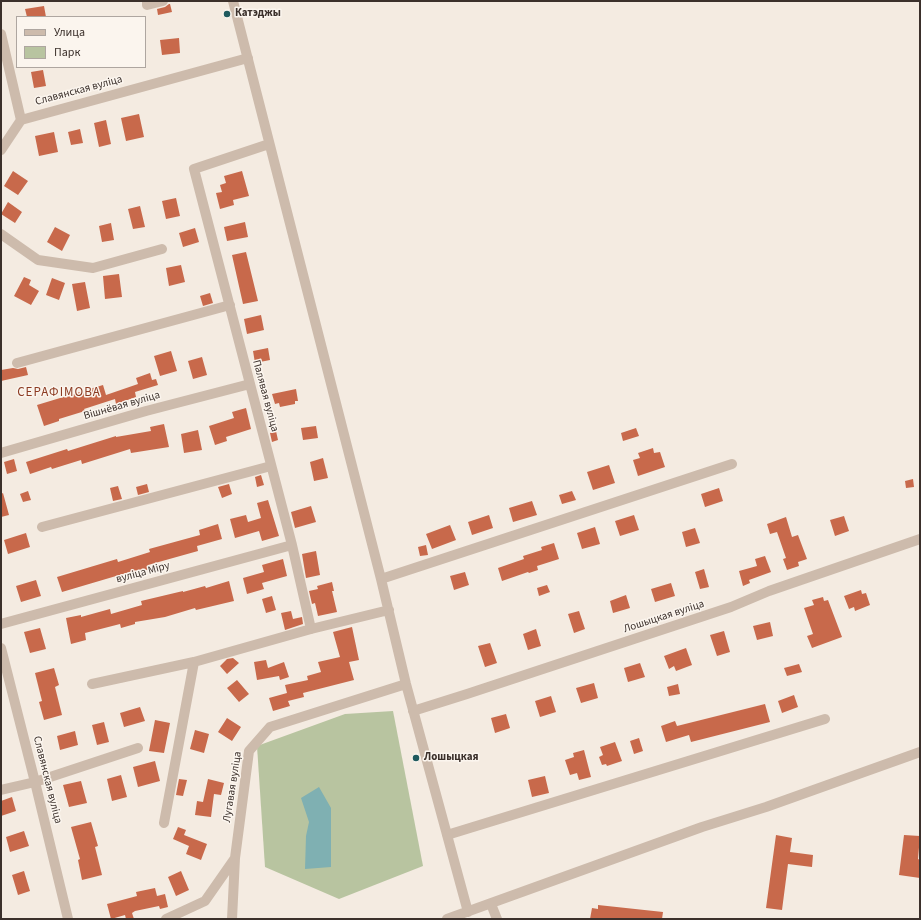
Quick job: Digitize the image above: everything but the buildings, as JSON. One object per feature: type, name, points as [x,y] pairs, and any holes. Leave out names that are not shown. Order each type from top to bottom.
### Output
[{"type":"street","points":[[147,3],[163,1]]},
{"type":"street","points":[[233,1],[382,579],[406,684],[468,912]]},
{"type":"street","points":[[1,34],[21,120],[1,150]]},
{"type":"street","name":"Славянская вуліца","points":[[21,120],[248,58]]},
{"type":"street","name":"Палявая вуліца","points":[[269,144],[194,169],[292,545],[311,629]]},
{"type":"street","points":[[1,234],[38,260],[93,268],[162,249]]},
{"type":"street","points":[[17,364],[230,305]]},
{"type":"street","name":"Вішнёвая вуліца","points":[[1,453],[250,384]]},
{"type":"street","points":[[382,579],[732,464]]},
{"type":"street","points":[[42,527],[271,466]]},
{"type":"street","name":"Лошыцкая вуліца","points":[[413,711],[731,607],[769,591],[920,539]]},
{"type":"street","name":"вуліца Міру","points":[[1,624],[292,545]]},
{"type":"street","points":[[92,684],[194,662],[311,629],[389,610]]},
{"type":"street","name":"Славянская вуліца","points":[[1,648],[68,919]]},
{"type":"street","points":[[164,823],[194,662]]},
{"type":"street","name":"Лугавая вуліца","points":[[166,919],[205,901],[235,858],[249,751],[270,726],[406,684]]},
{"type":"street","points":[[447,835],[825,719]]},
{"type":"street","points":[[1,790],[35,782],[138,748]]},
{"type":"street","points":[[447,919],[702,827],[766,807],[920,752]]},
{"type":"street","points":[[232,919],[235,858]]},
{"type":"street","points":[[491,904],[496,919]]},
{"type":"green space","points":[[393,711],[423,866],[339,899],[265,867],[257,746],[345,714]]},
{"type":"water","points":[[319,787],[331,808],[331,867],[305,869],[306,836],[309,822],[301,798]]},
{"type":"place","name":"Катэджы","points":[[227,14]]},
{"type":"place","name":"Лошыцкая","points":[[416,758]]},
{"type":"district","name":"СЕРАФІМОВА","points":[[59,393]]}]
